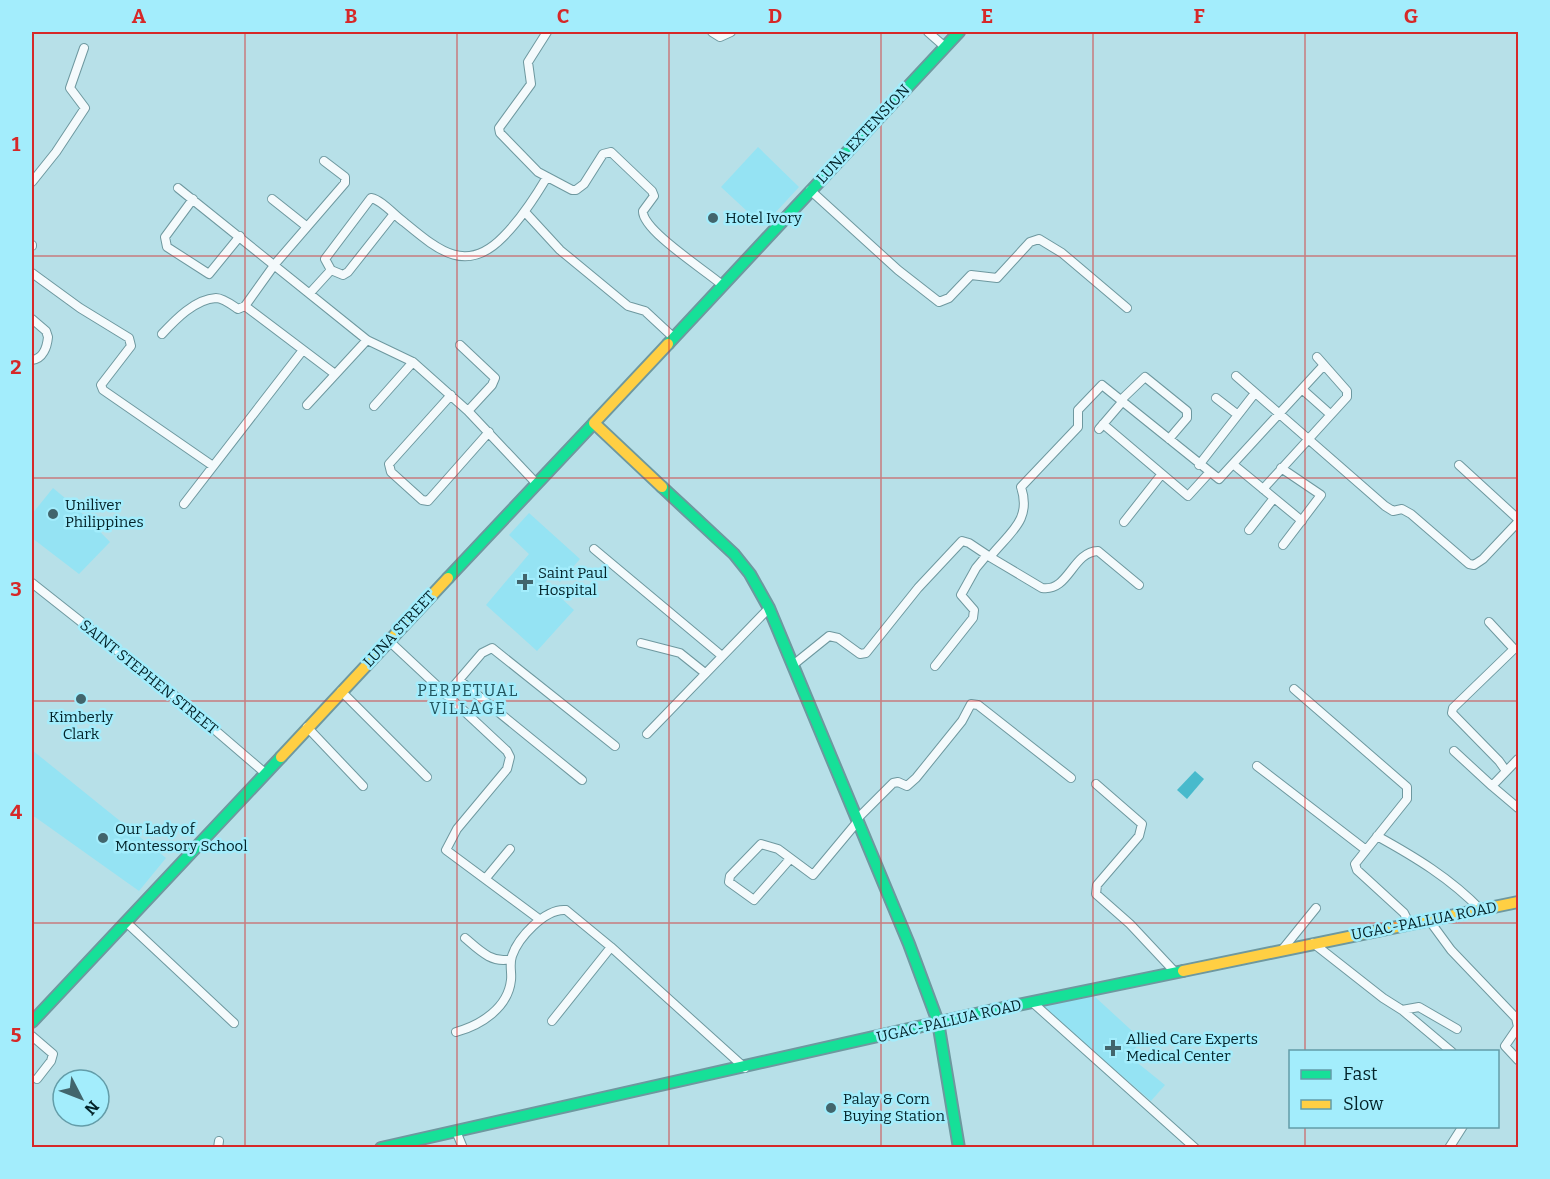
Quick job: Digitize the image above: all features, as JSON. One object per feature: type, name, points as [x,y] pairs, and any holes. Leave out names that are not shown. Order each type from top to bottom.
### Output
[{"type":"main road","name":"LUNA EXTENSION","points":[[765,236],[959,32]]},
{"type":"main road","name":"LUNA STREET","points":[[32,1022],[594,423],[765,236]]},
{"type":"main road","points":[[594,423],[734,554],[750,574],[769,608],[909,944],[938,1022],[959,1148]]},
{"type":"main road","name":"UGAC-PALLUA ROAD","points":[[381,1148],[745,1068],[938,1022],[1518,902]]},
{"type":"street","points":[[547,32],[528,62],[531,84],[499,130],[524,158],[547,177],[576,190],[584,184],[606,151],[611,152],[652,191],[654,196],[643,211],[644,218],[676,249],[721,284]]},
{"type":"street","points":[[712,32],[720,37],[731,32]]},
{"type":"street","points":[[928,32],[945,47]]},
{"type":"street","points":[[32,182],[56,153],[85,108],[70,88],[84,48]]},
{"type":"street","points":[[162,334],[179,316],[210,300],[219,298],[240,309],[245,306],[275,264],[346,180],[324,161]]},
{"type":"street","points":[[330,270],[325,259],[371,198],[439,248],[470,257],[487,252],[525,212],[547,177]]},
{"type":"street","points":[[178,188],[367,340],[413,363],[468,411],[536,483]]},
{"type":"street","points":[[810,190],[898,270],[939,302],[950,298],[971,275],[997,278],[1030,242],[1040,238],[1062,253],[1127,308]]},
{"type":"street","points":[[193,199],[165,237],[167,247],[209,274],[214,271],[240,236]]},
{"type":"street","points":[[272,200],[306,226]]},
{"type":"street","points":[[525,212],[560,250],[628,306],[645,311],[673,337]]},
{"type":"street","points":[[330,270],[346,274],[393,215]]},
{"type":"street","points":[[310,293],[330,270]]},
{"type":"street","points":[[32,273],[80,308],[129,338],[131,346],[101,385],[103,390],[213,466]]},
{"type":"street","points":[[245,306],[335,374]]},
{"type":"street","points":[[32,319],[46,331],[48,337],[43,354],[32,360]]},
{"type":"street","points":[[307,405],[367,340]]},
{"type":"street","points":[[460,345],[495,378],[492,385],[468,411]]},
{"type":"street","points":[[184,504],[303,350]]},
{"type":"street","points":[[1263,489],[1308,437],[1347,397],[1347,391],[1317,357]]},
{"type":"street","points":[[374,405],[413,363]]},
{"type":"street","points":[[935,666],[974,618],[974,610],[961,595],[976,568],[1025,514],[1026,497],[1021,487],[1041,469],[1078,427],[1078,410],[1102,385],[1215,478],[1222,478],[1324,365]]},
{"type":"street","points":[[1236,376],[1385,506],[1393,511],[1402,509],[1411,513],[1469,564],[1474,565],[1483,559],[1518,521],[1459,465]]},
{"type":"street","points":[[1169,440],[1187,418],[1187,411],[1145,377],[1101,427],[1188,496],[1209,473]]},
{"type":"street","points":[[1303,390],[1330,414]]},
{"type":"street","points":[[1199,465],[1255,393]]},
{"type":"street","points":[[451,395],[389,464],[391,471],[422,500],[428,501],[489,432]]},
{"type":"street","points":[[1216,398],[1238,416]]},
{"type":"street","points":[[1234,465],[1302,521]]},
{"type":"street","points":[[1281,468],[1321,495],[1282,545]]},
{"type":"street","points":[[1124,522],[1161,475]]},
{"type":"street","points":[[1249,530],[1274,498]]},
{"type":"street","points":[[793,665],[829,636],[838,638],[860,654],[866,653],[918,588],[960,543],[966,541],[1042,588],[1056,587],[1086,553],[1098,551],[1139,585]]},
{"type":"street","points":[[594,549],[722,656]]},
{"type":"street","name":"SAINT STEPHEN STREET","points":[[32,583],[180,700],[265,773]]},
{"type":"street","points":[[647,734],[769,608]]},
{"type":"street","points":[[1489,622],[1514,649],[1453,708],[1452,713],[1491,752],[1506,771]]},
{"type":"street","points":[[388,640],[485,730],[510,758],[507,769],[456,829],[446,850],[539,919]]},
{"type":"street","points":[[641,643],[680,653],[705,674]]},
{"type":"street","points":[[446,695],[482,653],[492,648],[615,746]]},
{"type":"street","points":[[459,680],[582,780]]},
{"type":"street","points":[[1294,689],[1407,787],[1407,799],[1357,860],[1356,867],[1404,913],[1409,923]]},
{"type":"street","points":[[341,691],[427,777]]},
{"type":"street","points":[[790,859],[754,900],[729,882],[730,876],[761,844],[771,844],[813,875],[857,820],[893,783],[898,782],[907,786],[916,778],[962,721],[971,704],[978,705],[1071,778]]},
{"type":"street","points":[[307,728],[363,786]]},
{"type":"street","points":[[1454,751],[1518,808]]},
{"type":"street","points":[[1492,786],[1518,759]]},
{"type":"street","points":[[1257,766],[1366,850]]},
{"type":"street","points":[[1096,784],[1142,824],[1139,836],[1097,885],[1096,894],[1130,924],[1175,972]]},
{"type":"street","points":[[1377,836],[1426,863],[1462,891],[1481,910]]},
{"type":"street","points":[[486,879],[510,849]]},
{"type":"street","points":[[1282,950],[1316,908]]},
{"type":"street","points":[[456,1032],[470,1028],[495,1011],[511,982],[511,960],[539,919],[554,911],[566,910],[611,946],[745,1068]]},
{"type":"street","points":[[1429,920],[1451,950],[1516,1018],[1518,1027],[1505,1046],[1518,1060]]},
{"type":"street","points":[[126,922],[234,1023]]},
{"type":"street","points":[[465,938],[485,954],[500,962],[511,960]]},
{"type":"street","points":[[1313,943],[1383,998],[1402,1010],[1450,1050]]},
{"type":"street","points":[[552,1021],[611,946]]},
{"type":"street","points":[[1032,1002],[1195,1148]]},
{"type":"street","points":[[1402,1010],[1419,1008],[1457,1029]]},
{"type":"street","points":[[32,1036],[52,1054],[51,1061],[37,1079]]},
{"type":"street","points":[[1449,1148],[1462,1128]]},
{"type":"street","points":[[456,1131],[463,1148]]},
{"type":"shaded area","points":[[758,147],[799,187],[763,226],[721,187]]},
{"type":"shaded area","points":[[53,488],[77,508],[110,542],[79,574],[32,538],[32,514]]},
{"type":"shaded area","name":"Saint Paul Hospital","points":[[529,513],[580,559],[560,582],[552,574],[545,583],[574,610],[537,651],[486,605],[529,554],[509,535]]},
{"type":"shaded area","name":"Our Lady of Montessory School","points":[[32,750],[166,858],[139,891],[32,817]]},
{"type":"shaded area","points":[[1195,771],[1204,779],[1187,799],[1177,790]]},
{"type":"shaded area","name":"Allied Care Experts Medical Center","points":[[1093,995],[1142,1040],[1129,1056],[1165,1085],[1151,1101],[1042,1007]]},
{"type":"traffic: fast","points":[[668,344],[959,32]]},
{"type":"traffic: fast","points":[[448,578],[594,423]]},
{"type":"traffic: fast","points":[[662,487],[734,554],[750,574],[769,608],[909,944],[938,1022],[959,1148]]},
{"type":"traffic: fast","points":[[32,1022],[281,757]]},
{"type":"traffic: fast","points":[[381,1148],[989,1011],[1183,971]]},
{"type":"traffic: slow","points":[[662,487],[594,423],[668,344]]},
{"type":"traffic: slow","points":[[281,757],[448,578]]},
{"type":"traffic: slow","points":[[1183,971],[1518,902]]},
{"type":"place","name":"Hotel Ivory","points":[[713,218]]},
{"type":"place","name":"Uniliver Philippines","points":[[53,514]]},
{"type":"place","name":"Saint Paul Hospital","points":[[525,582]]},
{"type":"place","name":"Kimberly Clark","points":[[81,699]]},
{"type":"place","name":"Our Lady of Montessory School","points":[[103,838]]},
{"type":"place","name":"Allied Care Experts Medical Center","points":[[1113,1048]]},
{"type":"place","name":"Palay & Corn Buying Station","points":[[831,1108]]},
{"type":"district","name":"PERPETUAL VILLAGE","points":[[468,699]]}]
